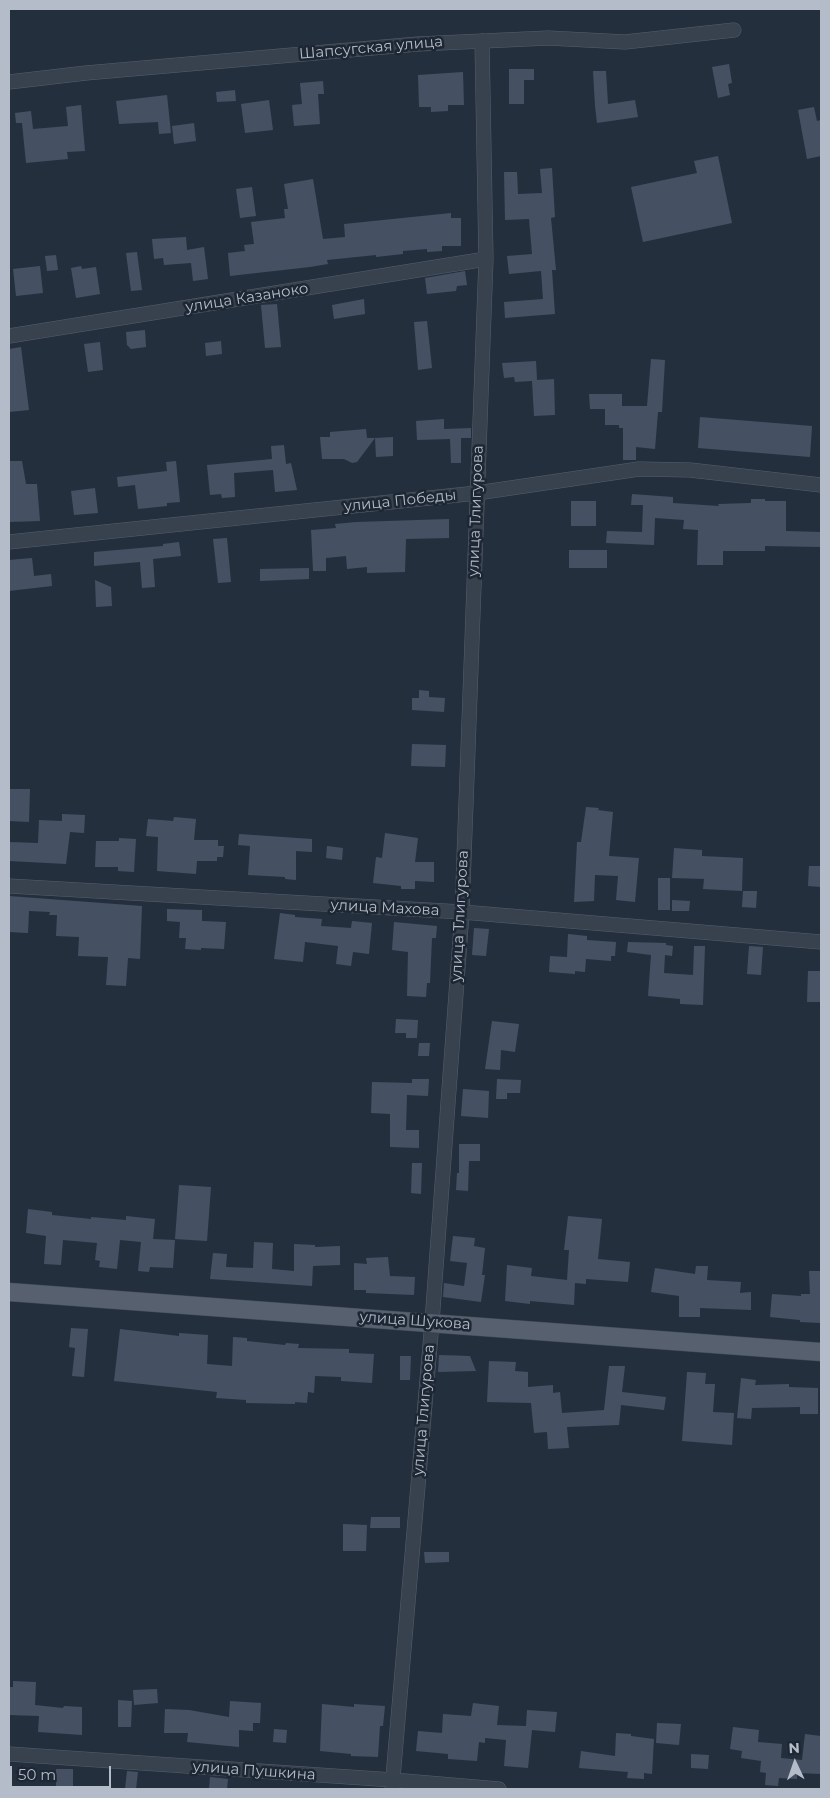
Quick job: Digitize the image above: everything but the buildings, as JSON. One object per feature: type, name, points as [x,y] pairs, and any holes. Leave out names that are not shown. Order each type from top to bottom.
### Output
[{"type":"main road","name":"улица Шукова","points":[[9,1292],[821,1352]]},
{"type":"street","name":"Шапсугская улица","points":[[9,82],[86,73],[418,44],[548,38],[625,42],[734,30]]},
{"type":"street","name":"улица Тлигурова","points":[[393,1785],[432,1322],[462,912],[486,259],[482,41]]},
{"type":"street","name":"улица Казаноко","points":[[9,336],[486,259]]},
{"type":"street","name":"улица Победы","points":[[9,542],[477,493],[639,469],[690,470],[821,485]]},
{"type":"street","name":"улица Махова","points":[[9,886],[462,912],[821,942]]},
{"type":"street","name":"улица Пушкина","points":[[9,1754],[393,1785],[500,1789]]}]
